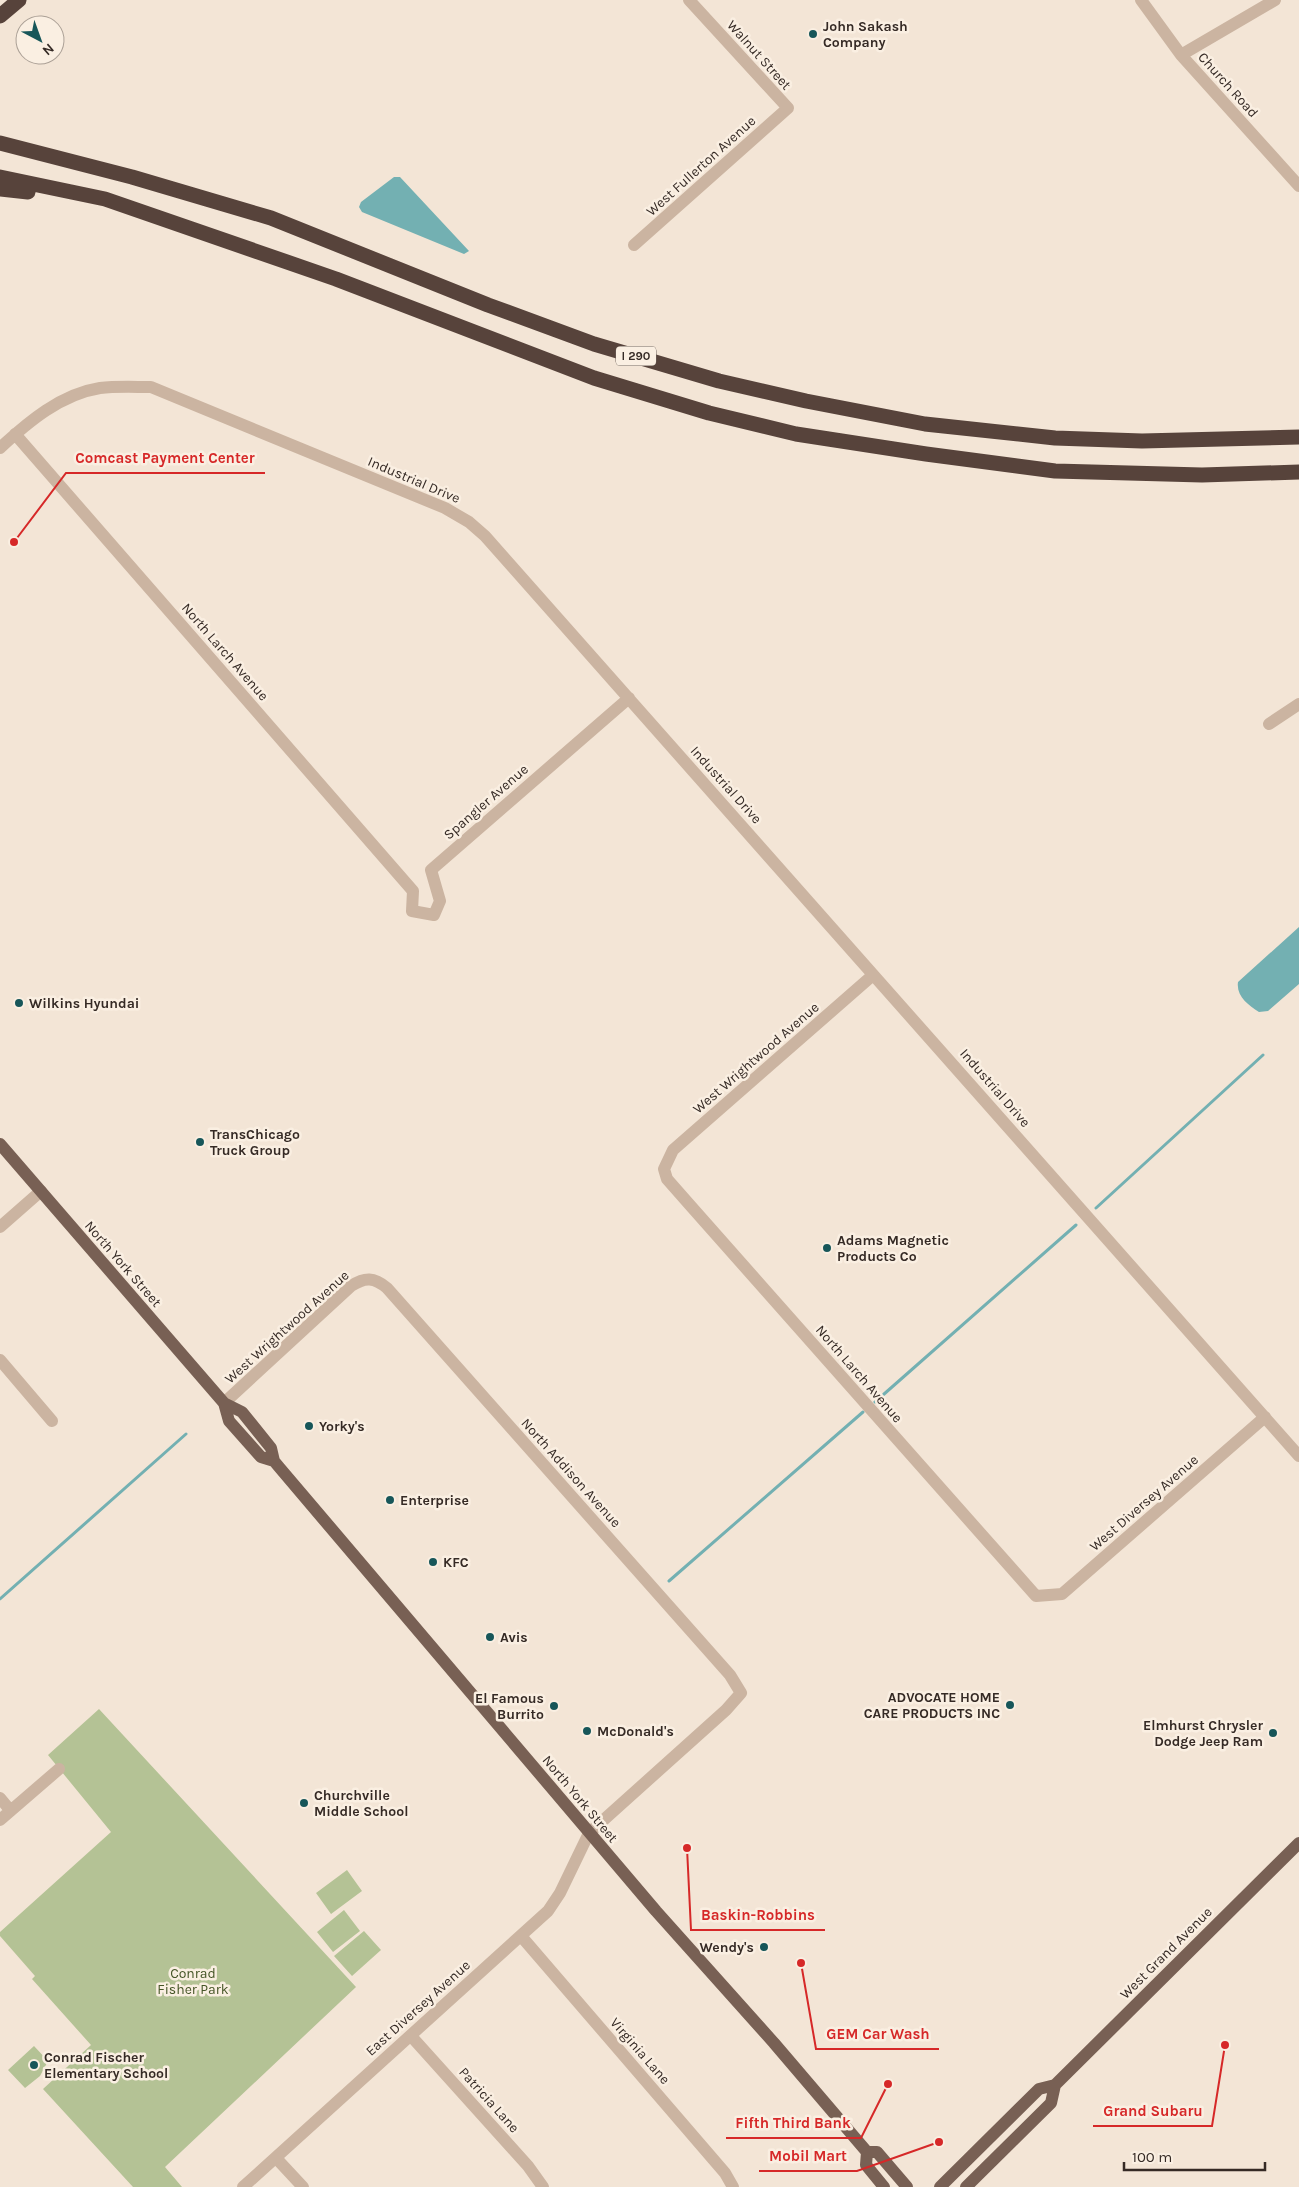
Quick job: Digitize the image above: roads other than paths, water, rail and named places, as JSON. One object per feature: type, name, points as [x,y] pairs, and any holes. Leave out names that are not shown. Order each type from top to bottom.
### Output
[{"type":"highway","points":[[0,16],[19,0]]},
{"type":"highway","name":"I 290","points":[[0,143],[132,177],[271,218],[488,305],[594,344],[719,381],[796,399],[925,424],[1056,438],[1142,441],[1299,437]]},
{"type":"highway","name":"I 290","points":[[0,177],[105,199],[336,279],[594,378],[710,413],[796,434],[1054,471],[1202,476],[1299,472]]},
{"type":"highway","points":[[0,189],[105,199]]},
{"type":"main road","name":"North York Street","points":[[0,1144],[224,1403],[242,1412],[271,1448],[274,1461],[589,1833],[774,2043],[867,2152],[866,2165],[884,2187]]},
{"type":"main road","name":"West Grand Avenue","points":[[940,2187],[1039,2089],[1055,2084],[1299,1843]]},
{"type":"main road","name":"West Grand Avenue","points":[[966,2187],[1051,2103],[1055,2084]]},
{"type":"main road","name":"North York Street","points":[[867,2152],[877,2152],[908,2187]]},
{"type":"street","name":"Walnut Street","points":[[689,0],[788,108]]},
{"type":"street","name":"Church Road","points":[[1140,0],[1181,55],[1299,186]]},
{"type":"street","points":[[1181,55],[1275,0]]},
{"type":"street","name":"West Fullerton Avenue","points":[[634,245],[788,108]]},
{"type":"street","name":"Industrial Drive","points":[[0,448],[40,414],[63,401],[99,388],[151,387],[445,508],[470,522],[485,536],[629,698],[1299,1456]]},
{"type":"street","name":"North Larch Avenue","points":[[15,434],[412,890]]},
{"type":"street","name":"Spangler Avenue","points":[[412,890],[412,911],[434,915],[440,901],[431,870],[629,698]]},
{"type":"street","points":[[1270,724],[1299,704]]},
{"type":"street","name":"West Wrightwood Avenue","points":[[664,1169],[673,1150],[873,975]]},
{"type":"street","name":"North Larch Avenue","points":[[664,1169],[667,1179],[688,1204],[1036,1596]]},
{"type":"street","points":[[0,1227],[41,1191]]},
{"type":"street","name":"West Wrightwood Avenue","points":[[224,1403],[351,1286],[359,1281],[372,1278]]},
{"type":"street","name":"North Addison Avenue","points":[[372,1278],[381,1283],[406,1310],[730,1675],[741,1693],[726,1710],[589,1833]]},
{"type":"street","points":[[0,1360],[52,1420]]},
{"type":"street","name":"West Diversey Avenue","points":[[1036,1596],[1062,1594],[1266,1417]]},
{"type":"street","points":[[0,1820],[59,1769]]},
{"type":"street","points":[[0,1798],[10,1810]]},
{"type":"street","name":"East Diversey Avenue","points":[[243,2187],[548,1911],[560,1893],[589,1833]]},
{"type":"street","name":"Virginia Lane","points":[[521,1936],[725,2173],[733,2187]]},
{"type":"street","name":"Patricia Lane","points":[[411,2036],[528,2166],[543,2187]]},
{"type":"street","points":[[276,2158],[303,2187]]},
{"type":"water","points":[[394,177],[400,177],[469,251],[464,254],[362,212],[359,207],[361,202]]},
{"type":"water","points":[[1299,927],[1299,984],[1268,1011],[1259,1012],[1241,996],[1238,982]]},
{"type":"waterway","points":[[1096,1208],[1263,1055]]},
{"type":"waterway","points":[[875,1402],[1076,1225]]},
{"type":"waterway","points":[[669,1581],[863,1412]]},
{"type":"waterway","points":[[0,1599],[186,1434]]},
{"type":"place","name":"John Sakash Company","points":[[813,34]]},
{"type":"place","name":"Comcast Payment Center","points":[[14,542]]},
{"type":"place","name":"Wilkins Hyundai","points":[[19,1003]]},
{"type":"place","name":"TransChicago Truck Group","points":[[200,1142]]},
{"type":"place","name":"Adams Magnetic Products Co","points":[[827,1248]]},
{"type":"place","name":"Yorky's","points":[[309,1426]]},
{"type":"place","name":"Enterprise","points":[[390,1500]]},
{"type":"place","name":"KFC","points":[[433,1562]]},
{"type":"place","name":"Avis","points":[[490,1637]]},
{"type":"place","name":"ADVOCATE HOME CARE PRODUCTS INC","points":[[1010,1705]]},
{"type":"place","name":"El Famous Burrito","points":[[554,1706]]},
{"type":"place","name":"McDonald's","points":[[587,1731]]},
{"type":"place","name":"Elmhurst Chrysler Dodge Jeep Ram","points":[[1273,1733]]},
{"type":"place","name":"Churchville Middle School","points":[[304,1803]]},
{"type":"place","name":"Baskin-Robbins","points":[[687,1848]]},
{"type":"place","name":"Wendy's","points":[[764,1947]]},
{"type":"place","name":"GEM Car Wash","points":[[801,1963]]},
{"type":"place","name":"Grand Subaru","points":[[1225,2045]]},
{"type":"place","name":"Conrad Fischer Elementary School","points":[[34,2065]]},
{"type":"place","name":"Fifth Third Bank","points":[[888,2084]]},
{"type":"place","name":"Mobil Mart","points":[[939,2142]]},
{"type":"park label","name":"Conrad Fisher Park","points":[[193,1982]]}]
